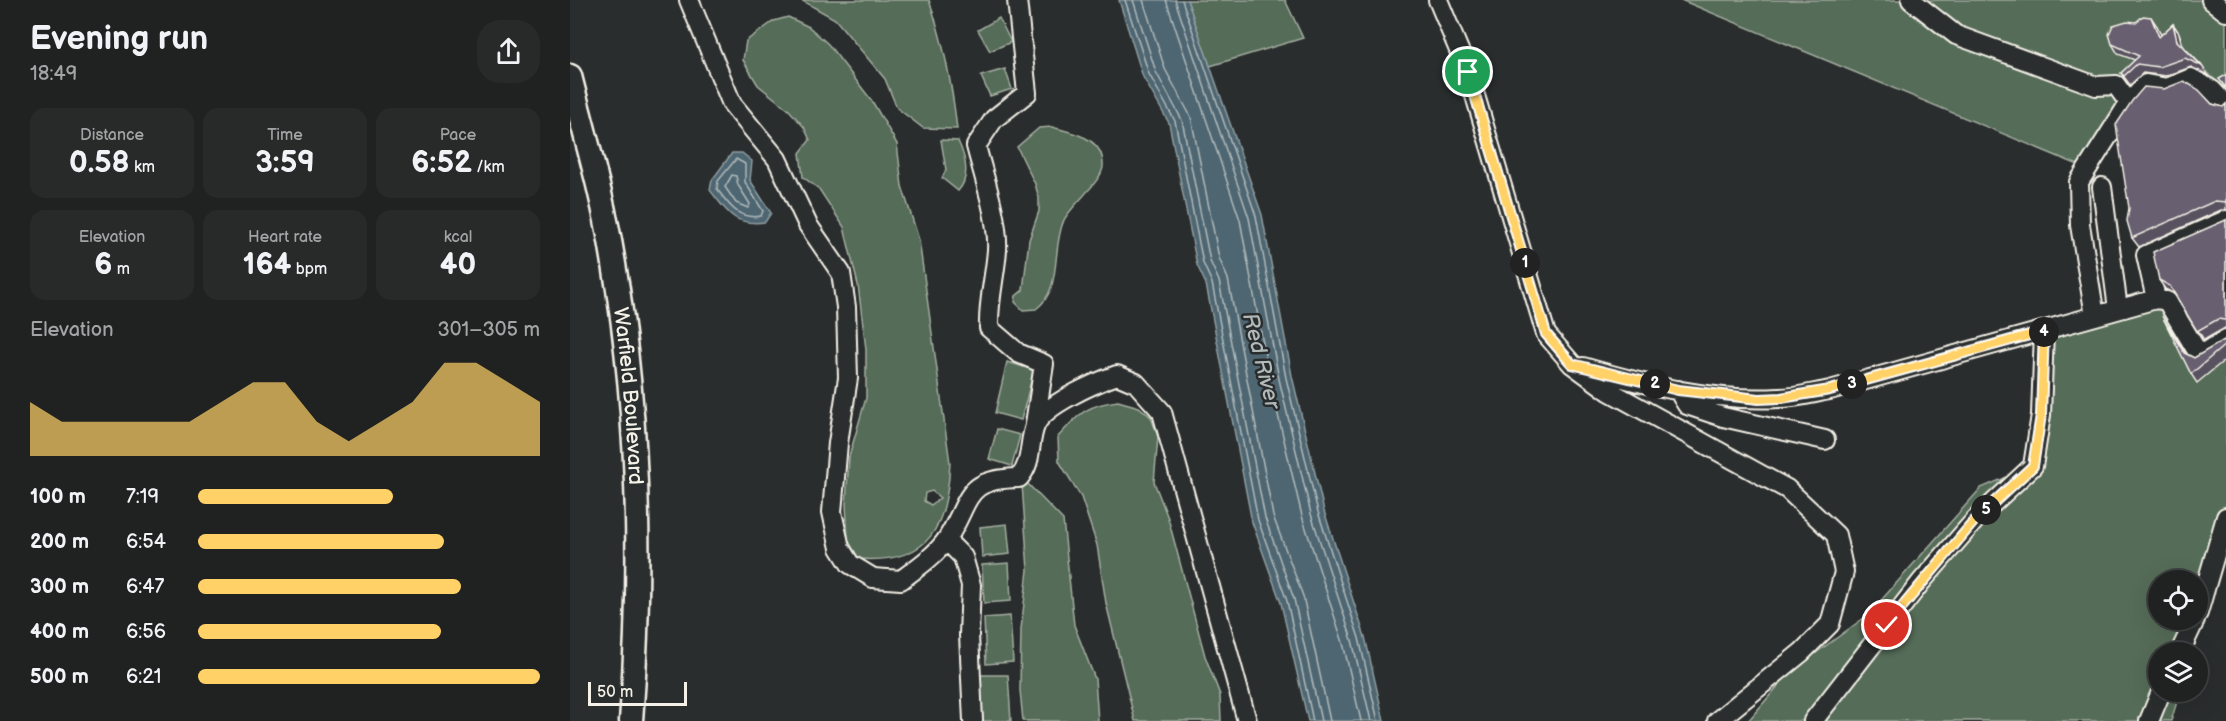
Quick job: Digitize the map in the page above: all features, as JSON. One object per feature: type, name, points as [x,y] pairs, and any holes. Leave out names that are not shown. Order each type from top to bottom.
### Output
[{"type":"main road","name":"Warfield Boulevard","points":[[570,76],[613,255],[625,338],[638,502],[637,646],[631,721]]},
{"type":"street","points":[[689,0],[732,104],[777,159],[808,225],[841,273],[846,307],[848,378],[838,443],[832,512],[840,548],[850,564],[873,578],[901,580],[926,561],[946,540],[963,506],[978,486],[994,479],[1019,478],[1026,471],[1044,364],[1018,352],[989,328],[988,304],[998,248],[989,194],[975,146],[994,119],[1027,93],[1017,0]]},
{"type":"street","points":[[1438,0],[1468,72],[1546,334],[1572,364],[1640,408],[1787,489],[1836,535],[1844,572],[1830,624],[1802,652],[1717,721]]},
{"type":"street","points":[[1911,0],[1956,35],[2096,86],[2116,85],[2129,103]]},
{"type":"street","points":[[2211,0],[2226,12]]},
{"type":"street","points":[[2095,316],[2080,225],[2079,182],[2129,103],[2146,84],[2167,88],[2191,78],[2212,90],[2226,105]]},
{"type":"street","points":[[2102,187],[2118,309]]},
{"type":"street","points":[[2156,298],[2146,255],[2226,220]]},
{"type":"street","points":[[1572,364],[1678,390],[1723,396],[1781,398],[1830,390],[2156,298],[2167,301],[2200,356],[2226,339]]},
{"type":"street","points":[[1813,721],[1921,582],[1976,519],[2033,466],[2041,415],[2044,331]]},
{"type":"street","points":[[1035,424],[1055,405],[1087,386],[1117,375],[1136,383],[1162,412],[1247,721]]},
{"type":"street","points":[[1678,390],[1687,405],[1723,417],[1825,440]]},
{"type":"street","points":[[2208,579],[2226,517]]},
{"type":"street","points":[[946,540],[963,557],[971,585],[969,635],[973,721]]},
{"type":"street","points":[[2149,721],[2157,702]]},
{"type":"green space","points":[[801,0],[929,0],[947,64],[957,129],[923,128],[897,108],[885,79],[835,19]]},
{"type":"green space","points":[[1187,0],[1285,0],[1303,38],[1210,66]]},
{"type":"green space","points":[[1681,0],[2226,0],[2226,87],[2224,88],[2191,58],[2179,33],[2116,85],[2129,103],[2088,169]]},
{"type":"green space","points":[[788,17],[809,27],[828,44],[872,101],[897,144],[902,186],[919,240],[950,463],[948,486],[939,523],[930,537],[918,548],[903,555],[883,559],[859,559],[848,540],[846,504],[849,457],[866,398],[866,349],[858,285],[844,227],[819,189],[803,177],[800,153],[810,140],[804,127],[789,110],[758,85],[743,60],[746,41],[774,21]],"holes":[[[932,491],[940,498],[931,505],[924,501],[925,493]]]},
{"type":"green space","points":[[999,18],[1011,42],[990,51],[978,30]]},
{"type":"green space","points":[[1005,69],[1012,89],[990,96],[981,76]]},
{"type":"green space","points":[[1052,127],[1077,134],[1092,142],[1102,156],[1103,165],[1098,178],[1064,220],[1050,291],[1036,309],[1023,310],[1015,302],[1016,296],[1023,290],[1029,240],[1039,211],[1039,198],[1035,184],[1017,147],[1039,128]]},
{"type":"green space","points":[[941,140],[958,141],[963,153],[966,173],[958,191],[942,178],[946,170]]},
{"type":"green space","points":[[2156,299],[2200,356],[2226,339],[2226,541],[2208,600],[2208,570],[2148,570],[2148,630],[2199,630],[2195,642],[2148,642],[2148,702],[2177,702],[2171,721],[1748,721],[1790,672],[1868,615],[1981,488],[2033,466],[2044,331]]},
{"type":"green space","points":[[1007,362],[1034,370],[1021,420],[995,413]]},
{"type":"green space","points":[[1118,401],[1139,407],[1151,417],[1158,437],[1154,482],[1168,518],[1205,656],[1220,695],[1221,721],[1135,721],[1106,603],[1097,545],[1081,497],[1059,461],[1058,437],[1072,422],[1090,408]]},
{"type":"green space","points":[[997,429],[1020,435],[1012,466],[989,459]]},
{"type":"green space","points":[[1027,483],[1063,520],[1074,625],[1095,679],[1098,721],[1023,721],[1020,690],[1021,629],[1028,570],[1022,484]]},
{"type":"green space","points":[[1007,524],[1010,554],[982,557],[980,527]]},
{"type":"green space","points":[[1009,563],[1011,601],[984,603],[982,565]]},
{"type":"green space","points":[[1010,616],[1013,662],[986,664],[984,618]]},
{"type":"green space","points":[[980,675],[1008,675],[1011,721],[983,721]]},
{"type":"water","name":"Red River","points":[[1119,0],[1187,0],[1262,215],[1292,376],[1324,511],[1365,637],[1384,721],[1308,721],[1281,603],[1252,522],[1206,284],[1197,265],[1169,123],[1143,77]]},
{"type":"water","points":[[732,153],[742,153],[752,161],[750,180],[771,213],[765,222],[746,222],[732,216],[710,190],[712,180]]},
{"type":"building","points":[[2143,16],[2151,17],[2159,37],[2173,24],[2177,41],[2202,66],[2185,58],[2159,67],[2137,64],[2124,76],[2121,73],[2139,56],[2112,44],[2109,34],[2113,25],[2127,21],[2136,22]]},
{"type":"building","points":[[2226,75],[2226,88],[2219,79]]},
{"type":"building","points":[[2184,81],[2199,90],[2212,104],[2223,107],[2226,104],[2226,202],[2215,201],[2132,238],[2127,221],[2129,208],[2116,125],[2144,87],[2164,89]]},
{"type":"building","points":[[2226,220],[2226,321],[2218,319],[2197,331],[2170,286],[2159,280],[2153,252]]},
{"type":"building","points":[[2162,316],[2184,353],[2194,358],[2226,339],[2226,344],[2191,374]]},
{"type":"route","points":[[1468,72],[1546,334],[1572,364],[1678,390],[1759,399],[1781,398],[1830,390],[2044,331],[2045,367],[2041,415],[2033,466],[1976,519],[1887,625]]}]
